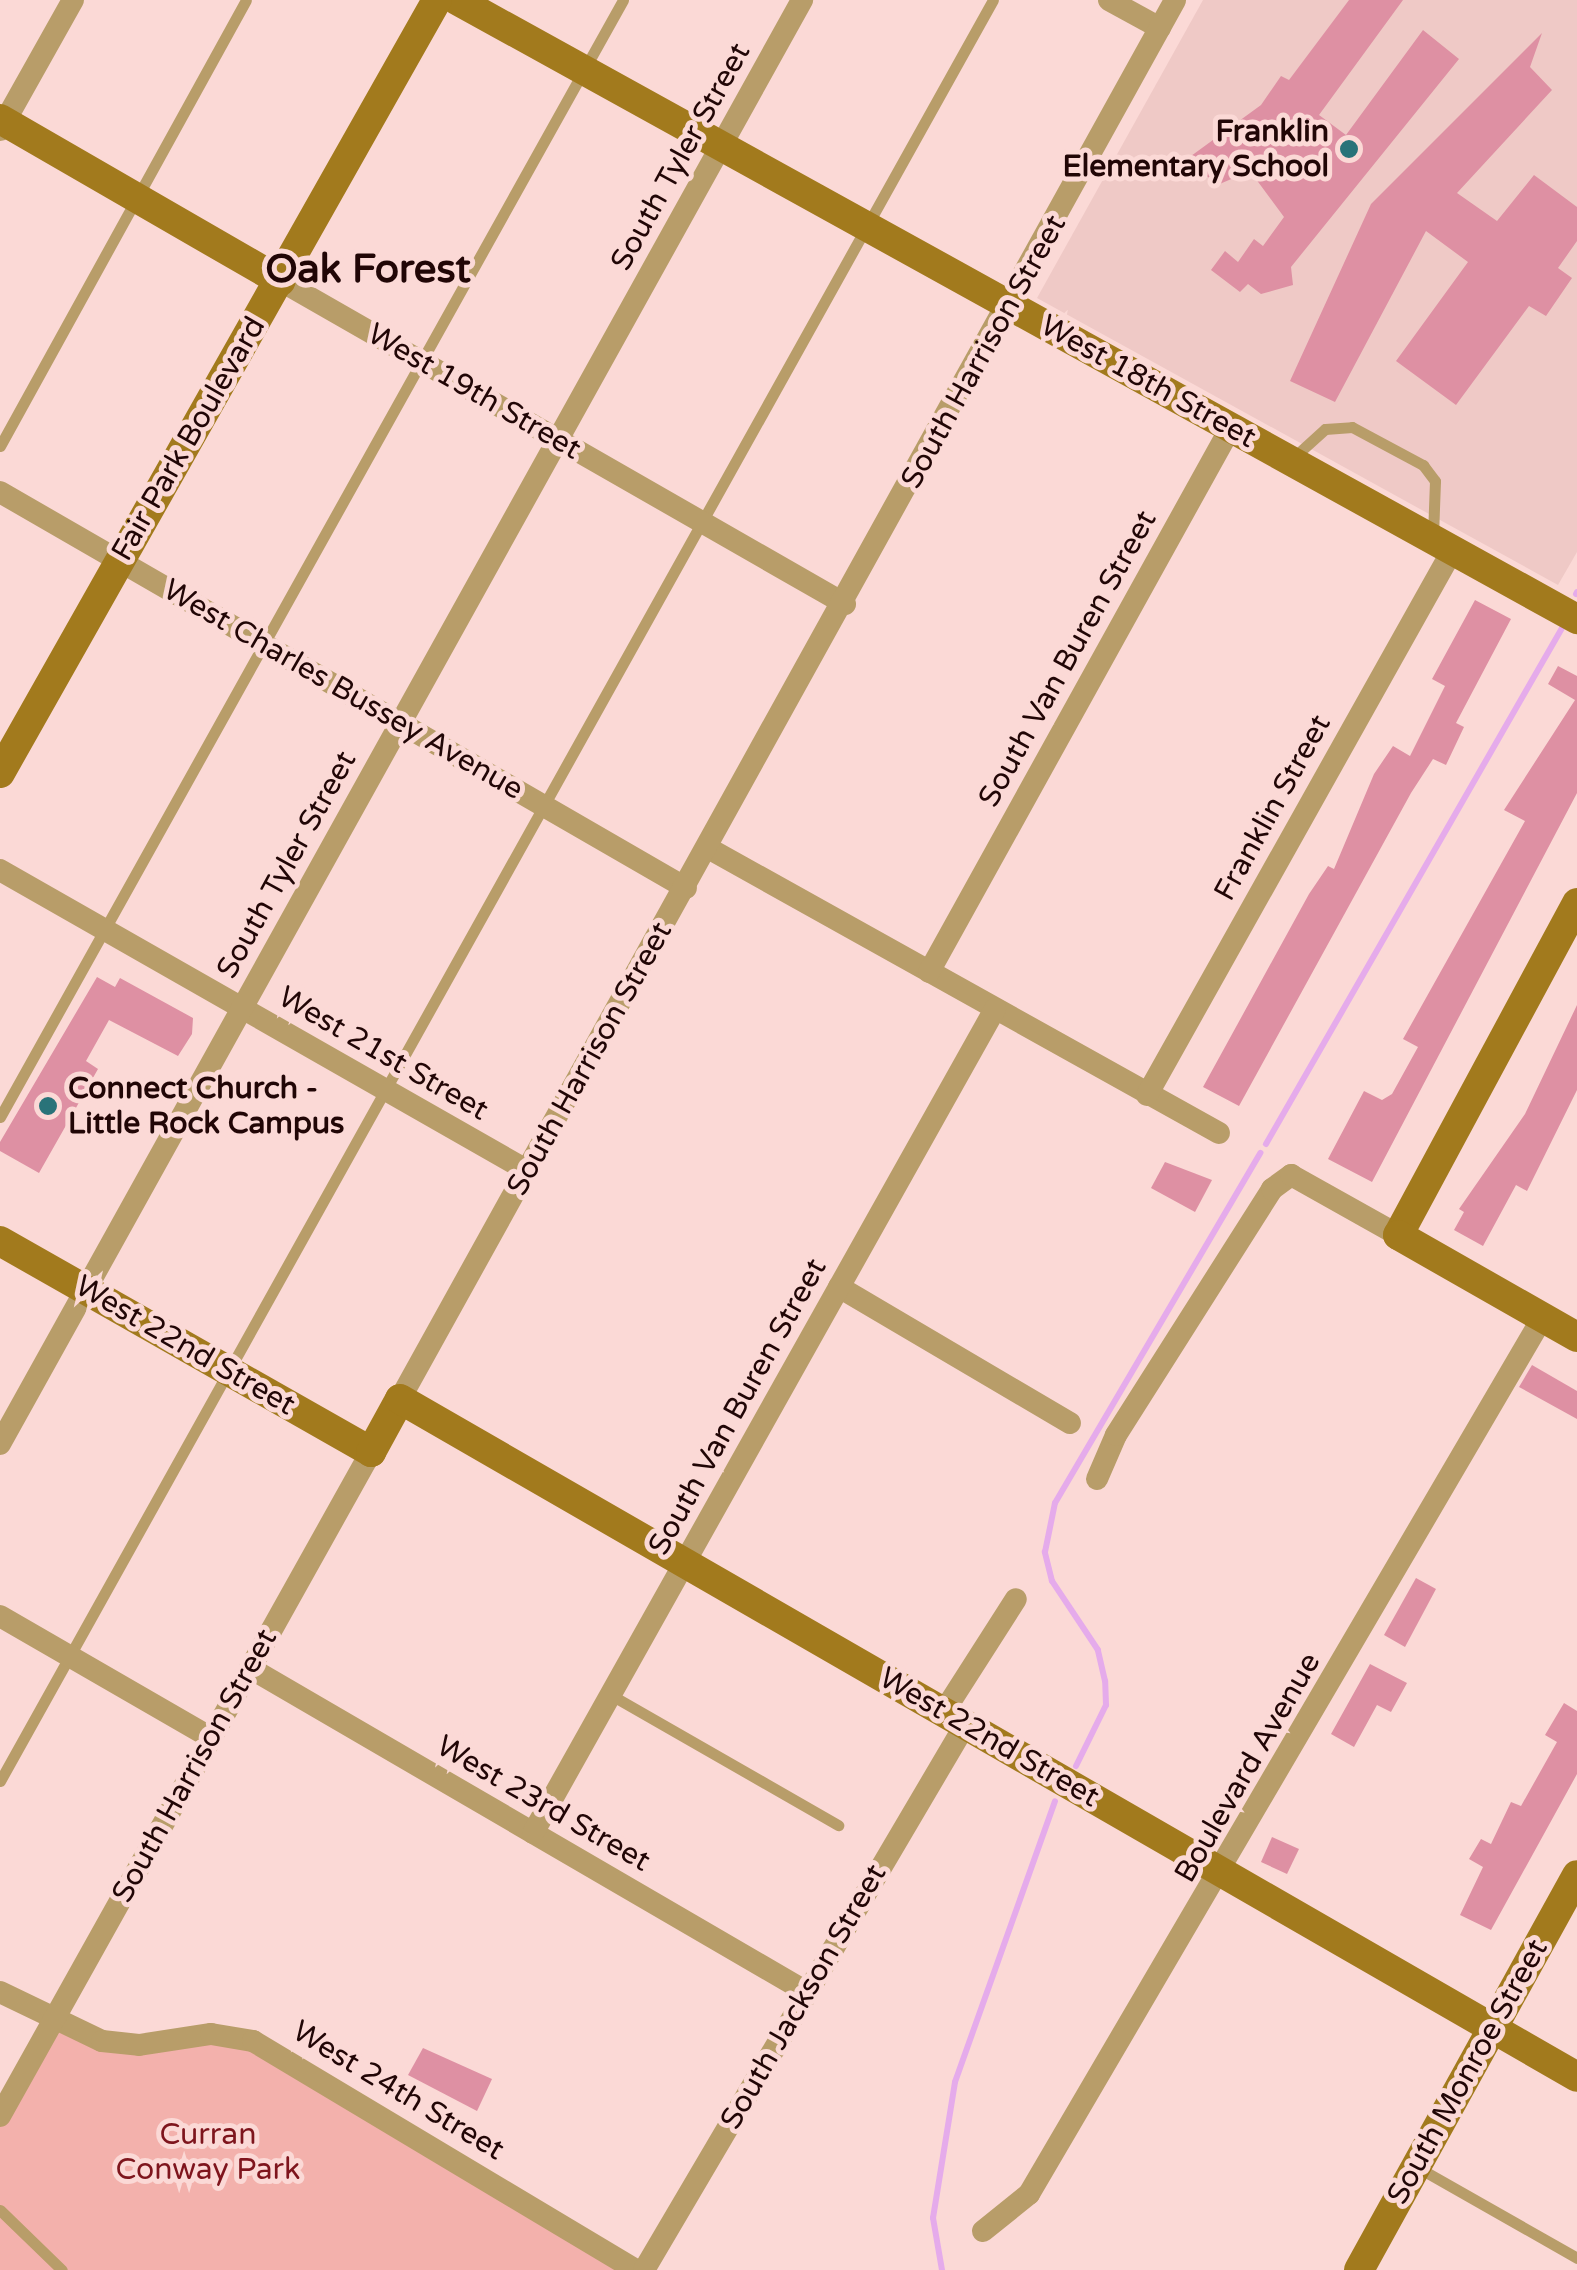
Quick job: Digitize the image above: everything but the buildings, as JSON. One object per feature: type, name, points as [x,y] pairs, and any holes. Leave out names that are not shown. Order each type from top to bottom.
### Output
[{"type":"street","points":[[2,124],[73,0]]},
{"type":"street","name":"Fair Park Boulevard","points":[[0,773],[438,0]]},
{"type":"street","name":"West 18th Street","points":[[457,0],[866,230],[1577,619]]},
{"type":"street","name":"South Tyler Street","points":[[0,1444],[802,0]]},
{"type":"street","points":[[1109,0],[1160,28]]},
{"type":"street","name":"South Harrison Street","points":[[0,2116],[845,604],[1176,0]]},
{"type":"street","name":"West 19th Street","points":[[2,124],[845,604]]},
{"type":"street","name":"South Van Buren Street","points":[[929,972],[1230,427]]},
{"type":"street","name":"West Charles Bussey Avenue","points":[[0,492],[686,888]]},
{"type":"street","name":"Franklin Street","points":[[1148,1095],[1442,545]]},
{"type":"street","points":[[708,848],[1219,1133]]},
{"type":"street","name":"West 21st Street","points":[[0,870],[528,1170]]},
{"type":"street","points":[[1398,1235],[1577,903]]},
{"type":"street","name":"South Van Buren Street","points":[[533,1833],[996,1010]]},
{"type":"street","points":[[1098,1479],[1241,1228],[1291,1175],[1577,1336]]},
{"type":"street","name":"West 22nd Street","points":[[0,1241],[371,1452]]},
{"type":"street","points":[[840,1287],[1070,1423]]},
{"type":"street","name":"Boulevard Avenue","points":[[983,2232],[1029,2194],[1222,1872],[1543,1317]]},
{"type":"street","name":"West 22nd Street","points":[[400,1399],[1577,2077]]},
{"type":"street","name":"South Jackson Street","points":[[644,2270],[805,1991],[1016,1599]]},
{"type":"street","points":[[0,1616],[211,1738]]},
{"type":"street","name":"West 23rd Street","points":[[250,1668],[805,1991]]},
{"type":"street","name":"South Monroe Street","points":[[1359,2270],[1577,1875]]},
{"type":"street","name":"West 24th Street","points":[[0,1992],[52,2022],[139,2045],[211,2034],[252,2041],[636,2270]]},
{"type":"lane","points":[[0,446],[246,0]]},
{"type":"lane","points":[[0,1117],[622,0]]},
{"type":"lane","points":[[0,1780],[227,1370],[388,1091],[993,0]]},
{"type":"lane","points":[[1290,461],[1325,430],[1352,427],[1423,465],[1437,495],[1442,545]]},
{"type":"lane","points":[[611,1694],[838,1826]]},
{"type":"lane","points":[[1417,2167],[1577,2258]]},
{"type":"lane","points":[[0,2210],[62,2270]]},
{"type":"shaded area","name":"Franklin Elementary School","points":[[1203,0],[1577,0],[1577,552],[1558,585],[1037,298]]},
{"type":"green space","name":"Curran Conway Park","points":[[52,2022],[78,2033],[230,2036],[636,2270],[0,2270],[0,2115]]},
{"type":"waterway","points":[[1266,1144],[1562,628]]},
{"type":"waterway","points":[[1076,1766],[1106,1705],[1105,1681],[1098,1650],[1052,1581],[1045,1552],[1055,1503],[1260,1153]]},
{"type":"waterway","points":[[942,2270],[933,2218],[955,2082],[1055,1801]]},
{"type":"place","name":"Franklin Elementary School","points":[[1349,149]]},
{"type":"place","name":"Connect Church - Little Rock Campus","points":[[48,1106]]},
{"type":"district","name":"Oak Forest","points":[[368,269]]}]
